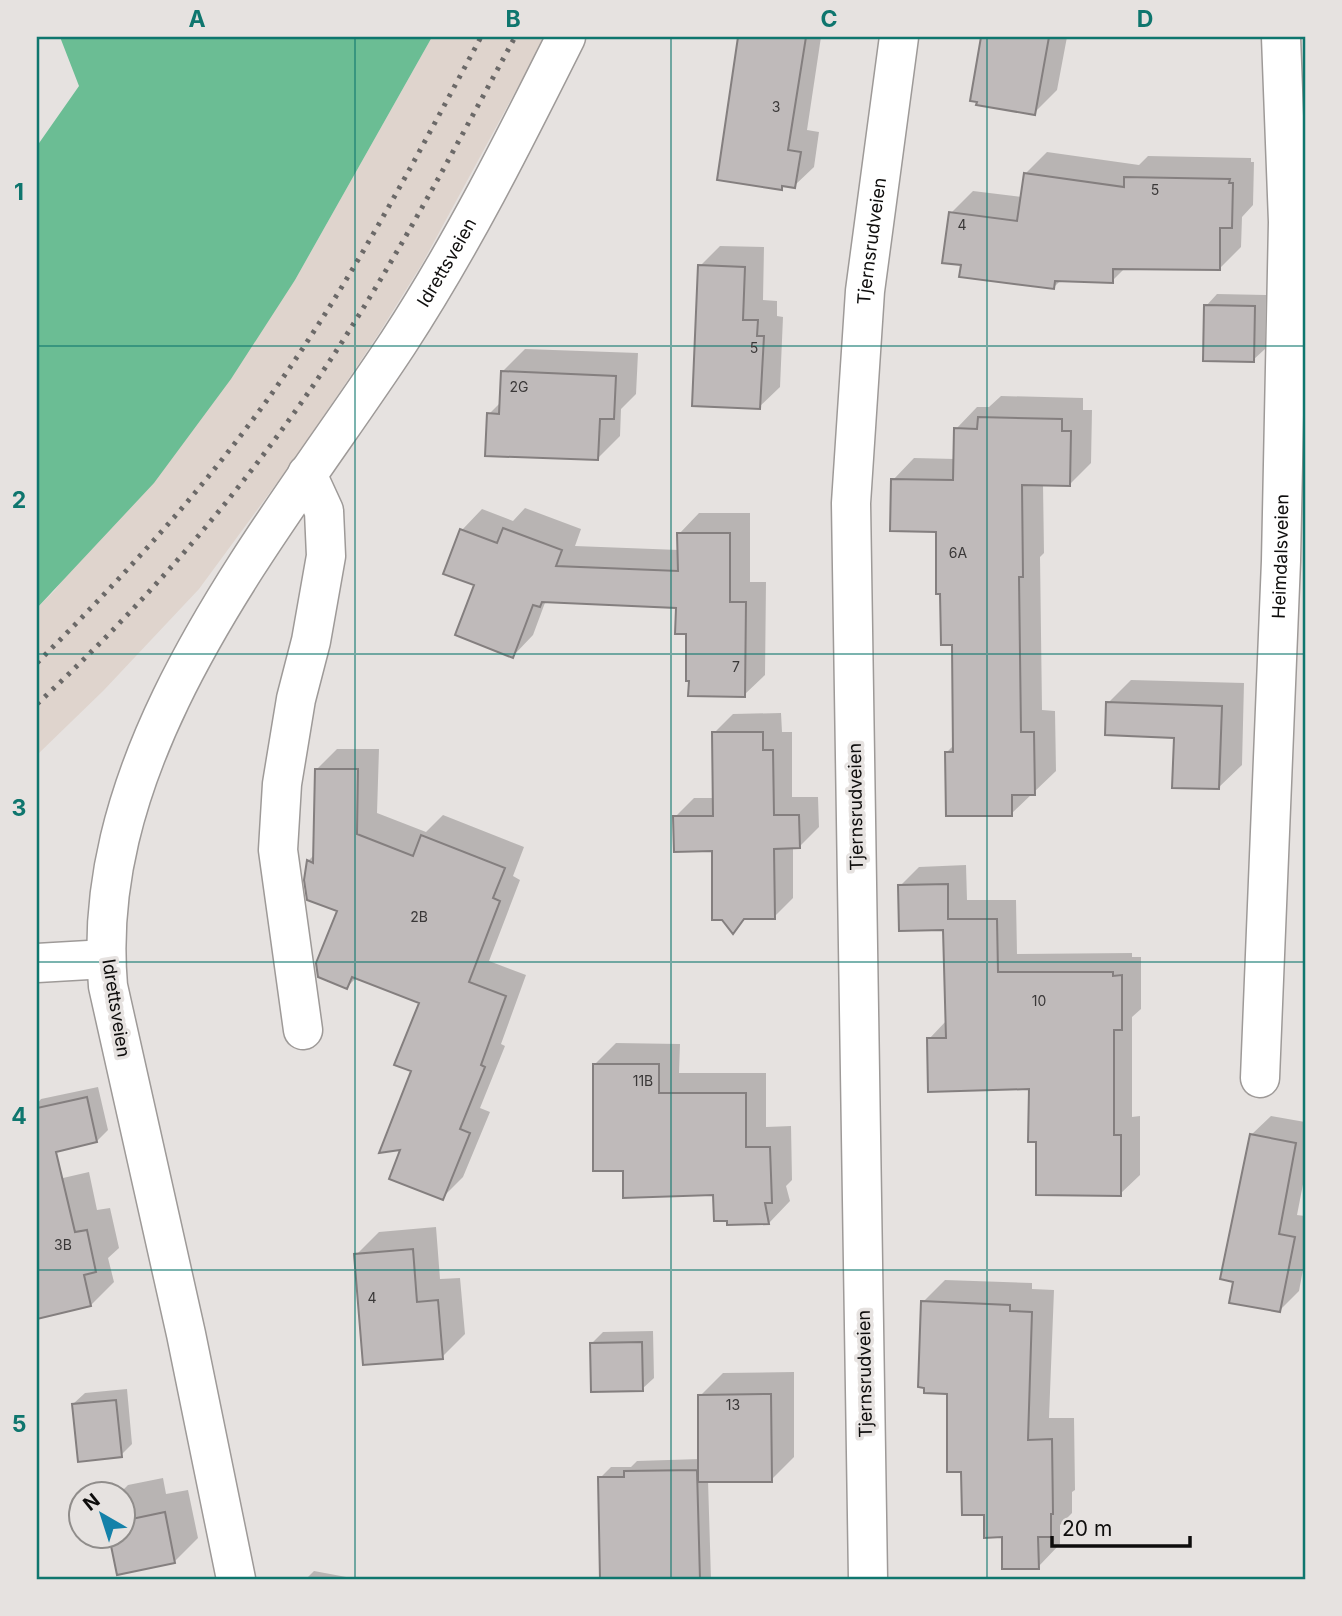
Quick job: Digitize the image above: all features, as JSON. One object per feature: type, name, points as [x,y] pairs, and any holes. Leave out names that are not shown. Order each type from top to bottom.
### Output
[{"type":"street","name":"Idrettsveien","points":[[236,1579],[186,1334],[113,1010],[106,959],[108,914],[122,833],[154,738],[210,623],[307,474],[399,342],[455,251],[566,37]]},
{"type":"street","name":"Tjernsrudveien","points":[[868,1579],[851,503],[865,291],[899,37]]},
{"type":"street","name":"Heimdalsveien","points":[[1259,1078],[1281,561],[1288,222],[1281,37]]},
{"type":"street","points":[[303,1030],[278,850],[282,784],[296,699],[311,641],[326,556],[324,511],[307,474]]},
{"type":"street","points":[[37,963],[106,959]]},
{"type":"shaded area","points":[[432,37],[545,37],[422,264],[296,457],[199,589],[104,690],[37,755],[37,608],[55,590],[295,280]]},
{"type":"green space","points":[[60,37],[432,37],[295,280],[231,379],[154,483],[37,608],[37,146],[79,86]]},
{"type":"building","points":[[738,37],[806,37],[788,150],[801,152],[795,188],[782,186],[782,190],[717,180]]},
{"type":"building","points":[[981,37],[1049,37],[1035,115],[976,105],[977,102],[970,101]]},
{"type":"building","points":[[1024,173],[1124,187],[1124,177],[1230,179],[1229,183],[1233,183],[1232,228],[1220,228],[1220,270],[1113,269],[1113,283],[1055,281],[1054,289],[959,277],[961,265],[942,263],[949,212],[1017,221]]},
{"type":"building","points":[[698,265],[745,267],[743,320],[758,320],[757,336],[764,336],[760,409],[692,406]]},
{"type":"building","points":[[1204,305],[1255,306],[1254,362],[1203,361]]},
{"type":"building","points":[[501,371],[616,376],[614,419],[600,419],[598,460],[485,456],[487,413],[499,414]]},
{"type":"building","points":[[978,417],[1062,419],[1062,431],[1071,431],[1070,486],[1022,485],[1023,577],[1019,577],[1021,732],[1034,732],[1035,795],[1012,795],[1012,816],[946,816],[945,752],[953,752],[952,645],[941,645],[940,594],[936,594],[936,532],[890,531],[891,479],[953,480],[954,428],[977,429]]},
{"type":"building","points":[[503,528],[562,550],[556,566],[678,571],[677,533],[730,533],[730,602],[746,602],[745,697],[688,696],[686,634],[675,634],[676,608],[542,602],[540,607],[533,605],[513,658],[455,635],[474,585],[443,574],[460,529],[497,543]]},
{"type":"building","points":[[1106,702],[1222,706],[1219,789],[1172,788],[1174,738],[1105,735]]},
{"type":"building","points":[[712,732],[763,732],[763,750],[773,750],[774,815],[799,815],[800,848],[774,849],[775,919],[744,919],[733,934],[722,920],[712,920],[712,851],[674,852],[673,816],[713,816]]},
{"type":"building","points":[[315,769],[358,769],[357,834],[413,856],[421,835],[505,868],[493,898],[500,901],[469,982],[506,996],[481,1065],[485,1067],[460,1129],[470,1133],[443,1200],[389,1179],[400,1150],[379,1153],[411,1071],[394,1065],[419,1003],[352,977],[347,989],[318,977],[316,963],[337,911],[307,900],[304,880],[307,860],[313,863]]},
{"type":"building","points":[[948,884],[948,919],[997,919],[998,972],[1113,972],[1113,976],[1122,975],[1122,1030],[1114,1030],[1114,1135],[1121,1135],[1121,1196],[1036,1195],[1036,1142],[1028,1142],[1029,1089],[928,1092],[927,1038],[946,1038],[943,930],[899,931],[898,885]]},
{"type":"building","points":[[593,1064],[659,1064],[659,1093],[746,1093],[746,1147],[770,1147],[772,1203],[765,1203],[769,1224],[727,1225],[727,1221],[714,1221],[713,1195],[623,1198],[623,1171],[593,1171]]},
{"type":"building","points":[[87,1097],[97,1142],[56,1152],[75,1232],[87,1230],[96,1272],[84,1275],[91,1306],[37,1319],[37,1108]]},
{"type":"building","points":[[1250,1134],[1296,1143],[1279,1234],[1295,1237],[1280,1312],[1229,1303],[1233,1282],[1220,1279]]},
{"type":"building","points":[[413,1249],[417,1302],[438,1300],[443,1359],[363,1365],[354,1254]]},
{"type":"building","points":[[921,1301],[1010,1305],[1010,1311],[1032,1312],[1028,1440],[1052,1439],[1051,1537],[1038,1537],[1039,1569],[1002,1569],[1002,1537],[984,1538],[984,1515],[962,1515],[961,1472],[947,1472],[947,1394],[924,1393],[924,1388],[918,1387]]},
{"type":"building","points":[[642,1342],[643,1391],[591,1392],[590,1343]]},
{"type":"building","points":[[771,1394],[772,1482],[698,1482],[698,1395]]},
{"type":"building","points":[[116,1400],[122,1457],[78,1462],[72,1404]]},
{"type":"building","points":[[697,1470],[700,1579],[600,1579],[598,1477],[624,1477],[624,1471]]},
{"type":"building","points":[[165,1512],[175,1563],[117,1575],[112,1550],[136,1550],[136,1518]]},
{"type":"railway","points":[[37,663],[175,516],[251,422],[284,376],[373,234],[481,37]]},
{"type":"railway","points":[[37,704],[168,571],[285,426],[375,288],[515,37]]}]
